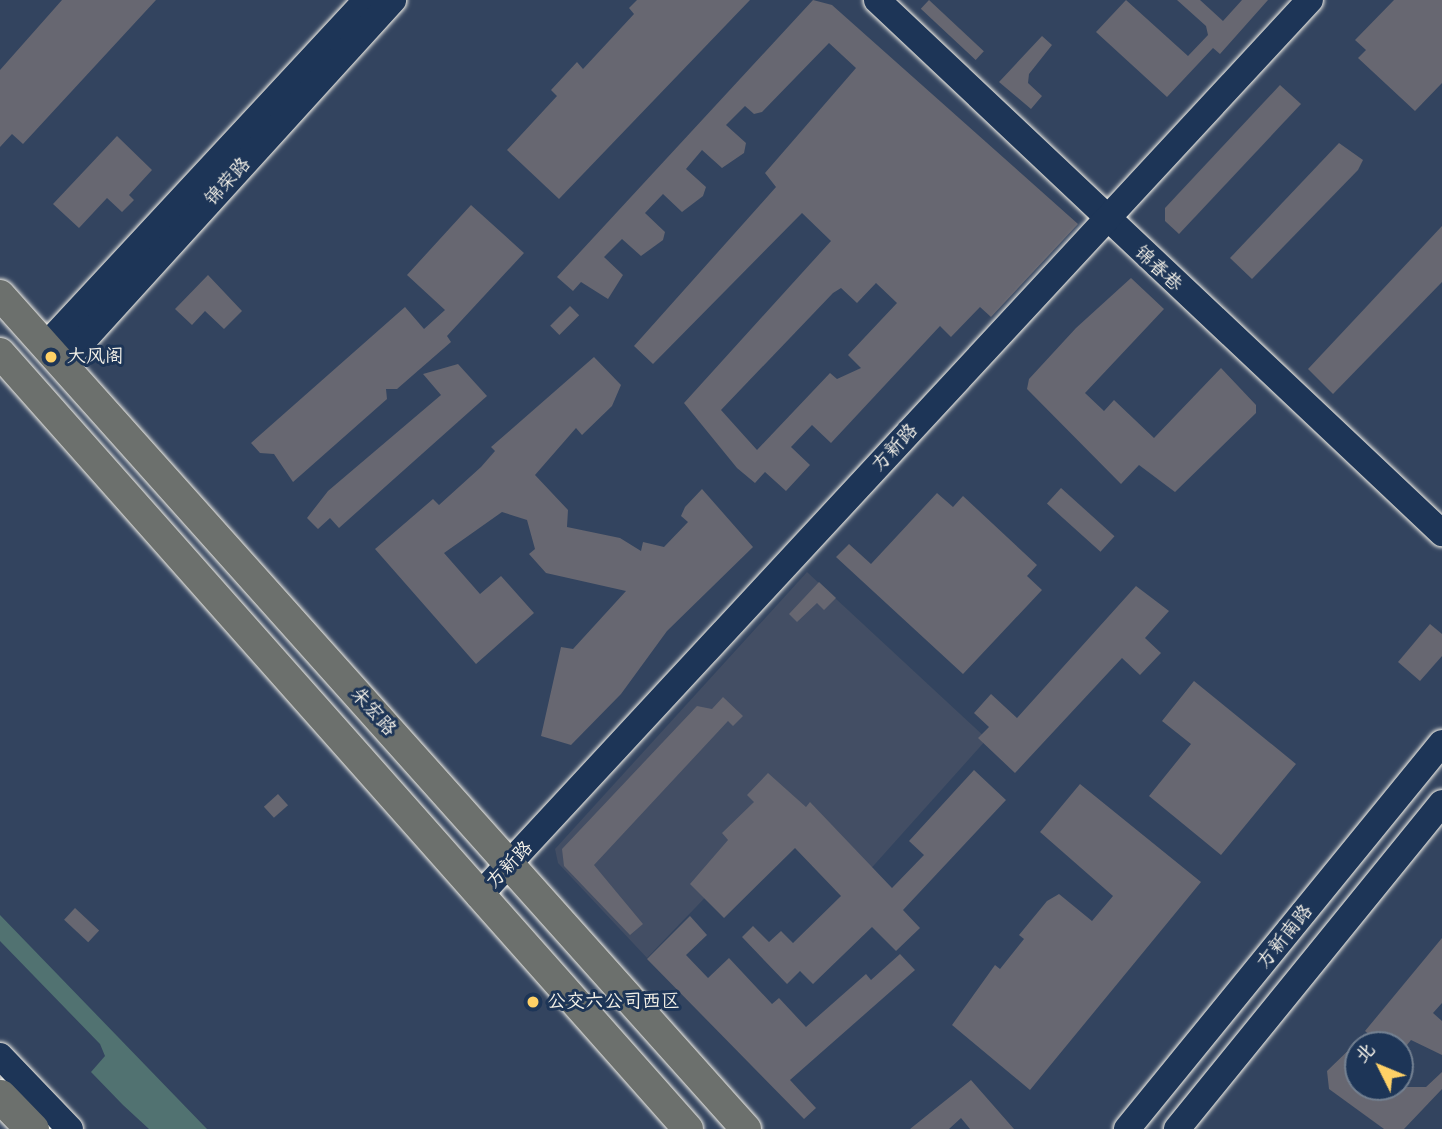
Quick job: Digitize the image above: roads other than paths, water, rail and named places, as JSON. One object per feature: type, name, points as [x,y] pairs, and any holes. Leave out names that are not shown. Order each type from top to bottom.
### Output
[{"type":"highway","points":[[0,1096],[32,1129]]},
{"type":"main road","name":"朱宏路","points":[[0,295],[508,868],[746,1129]]},
{"type":"main road","points":[[0,353],[688,1129]]},
{"type":"street","name":"锦荣路","points":[[54,355],[367,0]]},
{"type":"street","name":"锦荣路","points":[[54,355],[393,0]]},
{"type":"street","name":"锦春巷","points":[[877,0],[1105,220],[1442,533]]},
{"type":"street","name":"方新路","points":[[479,896],[508,868],[1310,0]]},
{"type":"street","name":"方新南路","points":[[1127,1129],[1442,743]]},
{"type":"street","points":[[1406,788],[1439,812]]},
{"type":"street","name":"方新南路","points":[[1177,1129],[1439,812]]},
{"type":"street","points":[[617,1050],[629,1083],[669,1129]]},
{"type":"street","points":[[0,1056],[70,1129]]},
{"type":"place","name":"大风阁","points":[[51,357]]},
{"type":"place","name":"公交六公司西区","points":[[533,1002]]}]
